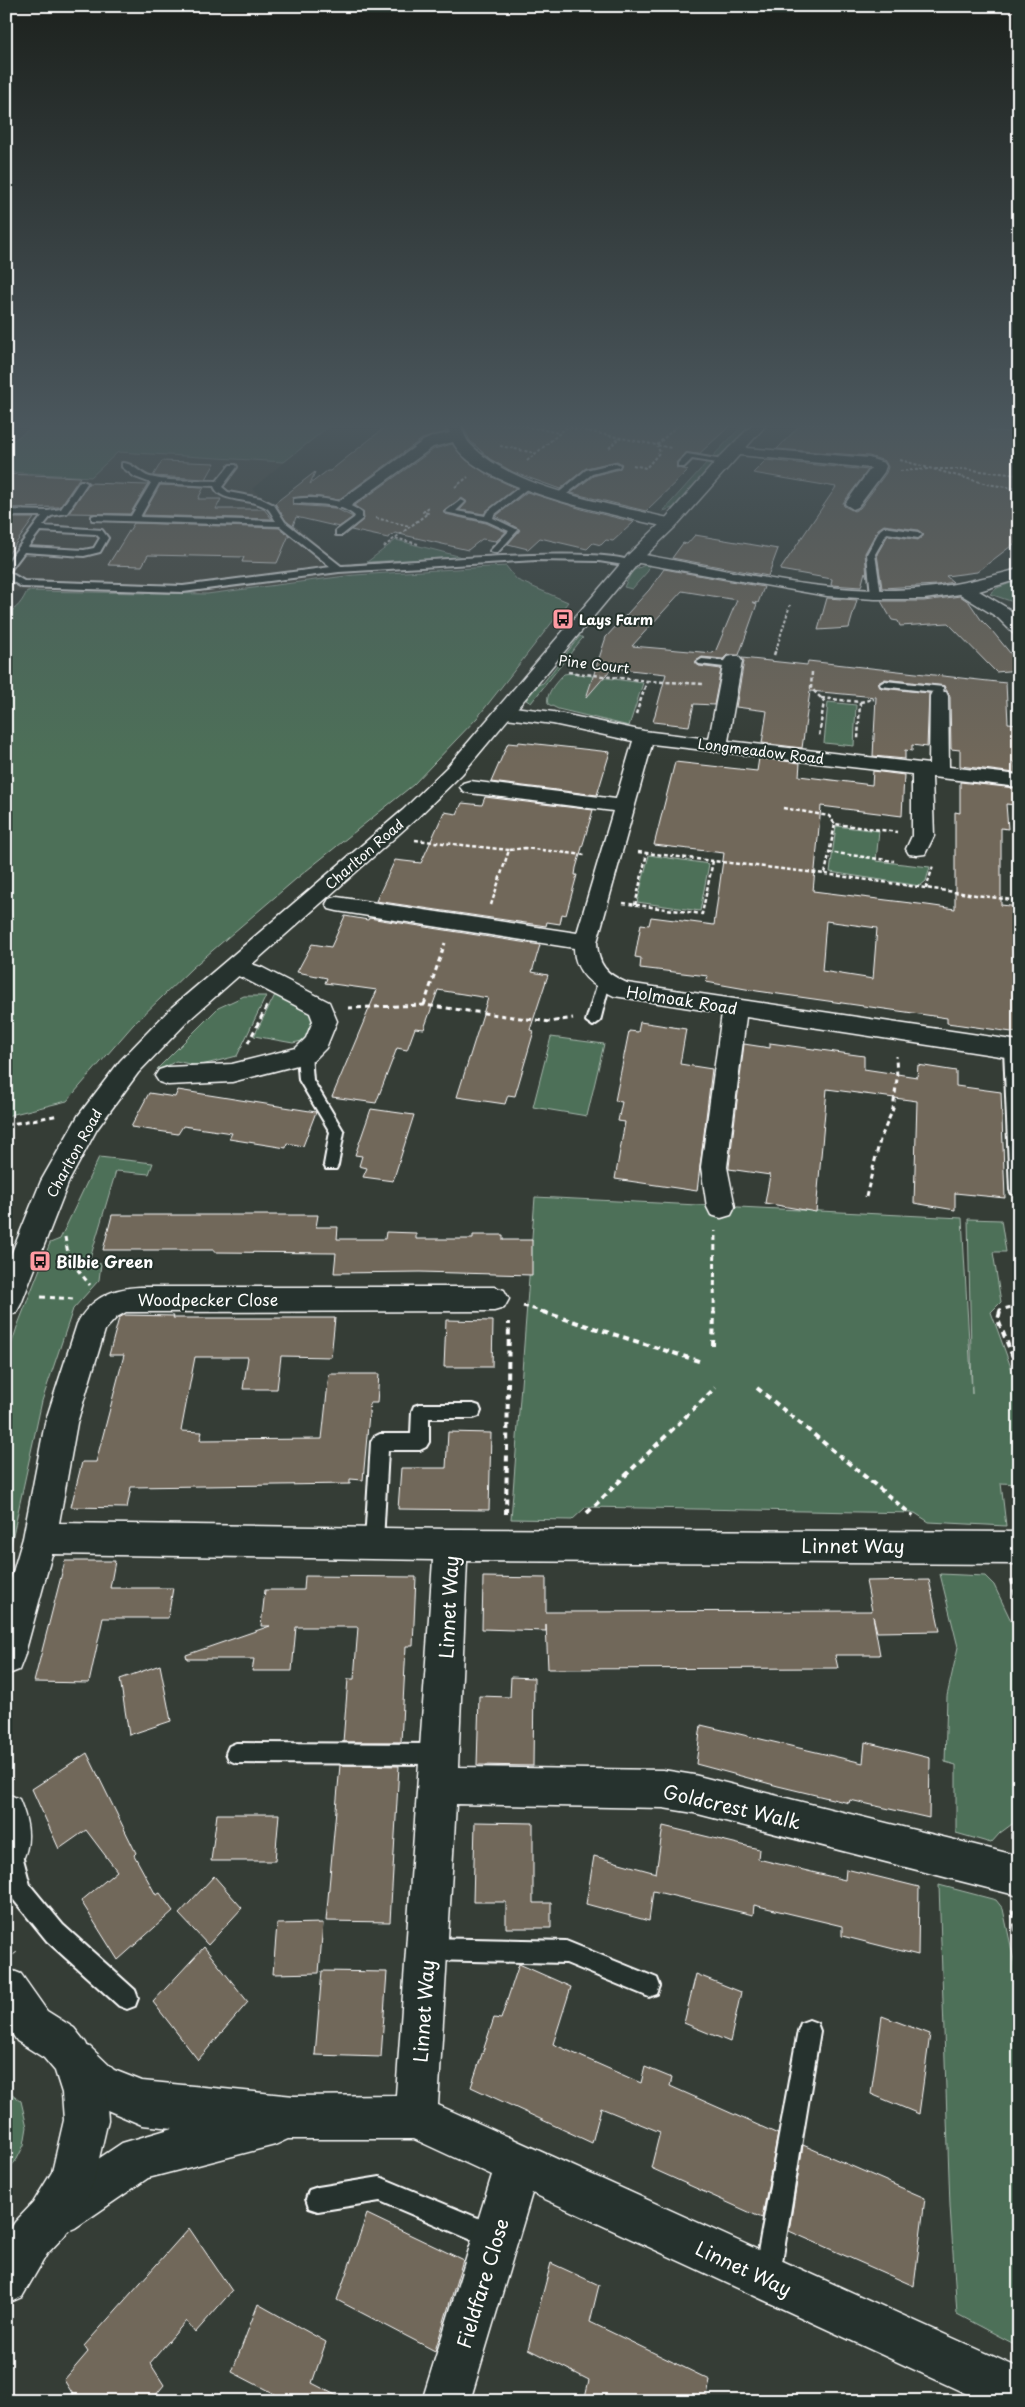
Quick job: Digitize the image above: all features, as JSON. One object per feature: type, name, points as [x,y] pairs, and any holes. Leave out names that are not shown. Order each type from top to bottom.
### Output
[{"type":"street","name":"Charlton Road","points":[[8,1300],[55,1181],[88,1123],[129,1067],[180,1013],[410,814],[455,770],[506,712],[632,560],[656,536]]},
{"type":"street","points":[[632,560],[795,587],[876,595],[966,590],[1019,574]]},
{"type":"street","points":[[966,590],[1003,613],[1019,629]]},
{"type":"street","points":[[717,746],[732,663]]},
{"type":"street","points":[[921,850],[939,696]]},
{"type":"street","name":"Longmeadow Road","points":[[506,712],[553,718],[637,736],[1019,781]]},
{"type":"street","name":"Holmoak Road","points":[[637,736],[625,806],[586,942],[585,955],[591,970],[604,982],[622,990],[1015,1049]]},
{"type":"street","points":[[470,787],[625,806]]},
{"type":"street","points":[[337,904],[484,928],[586,942]]},
{"type":"street","points":[[168,1076],[232,1073],[304,1055],[317,1042],[325,1021],[320,1008],[235,966]]},
{"type":"street","points":[[721,1206],[714,1167],[735,1007]]},
{"type":"street","name":"Woodpecker Close","points":[[6,1657],[40,1538],[61,1423],[92,1324],[107,1308],[122,1300],[140,1299],[502,1300]]},
{"type":"street","points":[[40,1538],[374,1542],[451,1545]]},
{"type":"street","name":"Linnet Way","points":[[416,2117],[439,1769],[451,1545],[506,1543],[555,1545],[950,1546],[1019,1548]]},
{"type":"street","name":"Goldcrest Walk","points":[[439,1769],[663,1789],[694,1794],[1019,1876]]},
{"type":"street","points":[[6,1989],[19,2025],[59,2043],[71,2058],[84,2093],[86,2120],[72,2180],[29,2237],[6,2281]]},
{"type":"street","name":"Linnet Way","points":[[71,2058],[98,2085],[142,2103],[294,2118],[416,2117],[1019,2394]]},
{"type":"street","name":"Linnet Way","points":[[29,2237],[138,2159],[294,2118]]},
{"type":"street","name":"Fieldfare Close","points":[[446,2401],[518,2164]]},
{"type":"lane","points":[[31,536],[6,572],[22,584],[183,589],[339,569],[536,557],[632,560]]},
{"type":"lane","points":[[22,549],[84,553],[97,550],[104,538],[103,536]]},
{"type":"lane","points":[[298,536],[339,569]]},
{"type":"lane","points":[[494,551],[508,536]]},
{"type":"lane","points":[[876,595],[871,554],[881,536]]},
{"type":"lane","points":[[702,662],[732,663]]},
{"type":"lane","points":[[885,684],[939,689],[939,696]]},
{"type":"lane","points":[[594,1018],[604,982]]},
{"type":"lane","points":[[1015,1049],[1017,1190]]},
{"type":"lane","points":[[304,1055],[306,1080],[337,1132],[331,1165]]},
{"type":"lane","points":[[374,1542],[380,1442],[420,1442],[420,1411],[473,1411]]},
{"type":"lane","points":[[236,1753],[439,1769]]},
{"type":"lane","points":[[8,1828],[20,1890],[56,1933],[127,1998]]},
{"type":"lane","points":[[427,1949],[566,1952],[649,1986]]},
{"type":"lane","points":[[766,2278],[809,2032]]},
{"type":"lane","points":[[318,2199],[380,2189],[496,2238]]},
{"type":"path","points":[[774,655],[795,587]]},
{"type":"path","name":"Pine Court","points":[[543,668],[647,681],[637,736]]},
{"type":"path","points":[[812,672],[811,688],[824,701],[817,758]]},
{"type":"path","points":[[647,681],[671,681],[728,687]]},
{"type":"path","points":[[821,698],[860,702],[857,762]]},
{"type":"path","points":[[783,808],[829,816],[835,824],[921,850],[933,866]]},
{"type":"path","points":[[825,874],[835,824]]},
{"type":"path","points":[[411,840],[509,850],[525,848],[647,853],[825,874],[1019,901]]},
{"type":"path","points":[[484,928],[509,850]]},
{"type":"path","points":[[828,852],[895,861]]},
{"type":"path","points":[[635,905],[647,853]]},
{"type":"path","points":[[598,900],[702,914],[713,861]]},
{"type":"path","points":[[424,1005],[452,923]]},
{"type":"path","points":[[232,1073],[277,986]]},
{"type":"path","points":[[320,1008],[424,1005],[550,1022],[594,1018]]},
{"type":"path","points":[[866,1197],[880,1140],[896,1094],[896,1055],[885,1030]]},
{"type":"path","points":[[6,1125],[56,1114],[88,1123]]},
{"type":"path","points":[[713,1346],[715,1233],[721,1206]]},
{"type":"path","points":[[64,1232],[69,1259],[107,1308]]},
{"type":"path","points":[[8,1300],[74,1298],[107,1308]]},
{"type":"path","points":[[506,1543],[502,1300],[702,1362]]},
{"type":"path","points":[[1019,1305],[1008,1306],[1000,1310],[998,1320],[1019,1372]]},
{"type":"path","points":[[555,1545],[715,1388]]},
{"type":"path","points":[[757,1388],[950,1546]]},
{"type":"shaded area","points":[[6,536],[308,536],[354,575],[207,594],[6,591]]},
{"type":"green space","points":[[396,540],[462,557],[367,562]]},
{"type":"green space","points":[[645,565],[649,566],[648,571],[632,589],[624,587],[632,571]]},
{"type":"green space","points":[[506,566],[517,580],[568,602],[477,718],[413,785],[296,879],[192,968],[133,1025],[67,1101],[6,1116],[6,613],[16,607],[27,591],[207,594],[354,575]]},
{"type":"green space","points":[[1019,580],[1019,604],[990,594],[997,588]]},
{"type":"green space","points":[[580,636],[583,638],[531,703],[526,700],[538,685],[543,683]]},
{"type":"green space","points":[[570,673],[643,683],[629,726],[558,709],[548,704],[548,696],[552,688],[564,674]]},
{"type":"green space","points":[[828,702],[856,705],[854,746],[824,743]]},
{"type":"green space","points":[[836,826],[879,831],[876,861],[930,867],[926,881],[920,886],[830,872]]},
{"type":"green space","points":[[649,855],[709,864],[700,911],[637,902]]},
{"type":"green space","points":[[276,993],[310,1011],[316,1022],[306,1040],[293,1043],[254,1036]]},
{"type":"green space","points":[[244,996],[266,996],[237,1056],[198,1066],[176,1061],[160,1070],[157,1069],[218,1008]]},
{"type":"green space","points":[[551,1037],[604,1044],[587,1116],[533,1107]]},
{"type":"green space","points":[[99,1157],[153,1163],[149,1174],[116,1171],[89,1262],[101,1264],[99,1280],[73,1309],[42,1401],[6,1567],[6,1361],[17,1327],[50,1243],[60,1239]]},
{"type":"green space","points":[[535,1197],[962,1218],[972,1394],[968,1219],[1001,1220],[1006,1252],[993,1252],[1001,1302],[991,1312],[1017,1384],[1019,1484],[1001,1483],[1006,1526],[929,1522],[915,1513],[586,1507],[572,1520],[511,1519]]},
{"type":"green space","points":[[940,1574],[985,1576],[994,1585],[1014,1627],[1019,1693],[1019,1819],[1000,1833],[991,1843],[956,1833],[956,1765],[945,1762],[947,1696],[958,1647]]},
{"type":"green space","points":[[939,1885],[996,1900],[1003,1909],[1019,1983],[1018,2346],[957,2314],[950,2206]]},
{"type":"green space","points":[[6,2089],[21,2101],[27,2127],[24,2145],[17,2159],[6,2173]]},
{"type":"building","points":[[6,536],[21,536],[6,557]]},
{"type":"building","points":[[126,536],[288,536],[277,563],[242,562],[244,557],[148,555],[142,566],[108,565]]},
{"type":"building","points":[[409,536],[501,536],[496,541],[482,539],[468,550]]},
{"type":"building","points":[[515,536],[618,536],[613,541],[606,540],[601,545],[593,543],[587,549],[540,538],[528,549],[508,544]]},
{"type":"building","points":[[694,536],[703,536],[778,549],[768,576],[672,558],[683,543],[687,544]]},
{"type":"building","points":[[803,536],[874,536],[865,553],[867,577],[865,572],[861,587],[831,585],[832,579],[780,570]]},
{"type":"building","points":[[887,536],[918,540],[922,536],[1019,536],[1019,540],[977,572],[946,576],[953,582],[937,585],[882,588],[877,554]]},
{"type":"building","points":[[664,569],[764,587],[758,603],[752,602],[757,604],[739,655],[727,655],[723,659],[702,657],[695,662],[699,666],[721,669],[714,705],[694,704],[689,726],[653,722],[666,674],[612,668],[586,698],[606,637],[649,590]],"holes":[[[682,591],[737,600],[713,653],[632,646]]]},
{"type":"building","points":[[960,596],[969,602],[982,621],[1019,664],[1019,670],[996,672],[948,623],[900,626],[898,621],[892,620],[881,601],[924,601]]},
{"type":"building","points":[[827,598],[857,600],[849,628],[818,630]]},
{"type":"building","points":[[742,658],[807,665],[808,661],[1006,683],[1008,723],[1019,724],[1019,763],[1014,762],[1015,773],[960,766],[960,750],[951,749],[950,696],[944,686],[885,679],[878,683],[881,688],[929,693],[927,747],[912,745],[912,751],[905,750],[905,759],[873,756],[876,697],[810,691],[802,748],[762,743],[767,711],[736,707],[744,661]]},
{"type":"building","points":[[519,742],[610,752],[597,795],[491,782],[508,743],[518,744]]},
{"type":"building","points":[[759,758],[800,763],[799,776],[872,785],[873,771],[904,775],[902,816],[821,806],[813,891],[955,909],[955,812],[960,813],[960,782],[1015,788],[1015,805],[1006,804],[1008,829],[1001,828],[1001,905],[1019,907],[1019,1033],[947,1023],[947,1018],[706,982],[708,976],[640,968],[641,958],[635,957],[641,924],[649,925],[651,917],[714,925],[724,853],[654,845],[675,762],[757,771]],"holes":[[[826,921],[877,928],[873,979],[822,971]]]},
{"type":"building","points":[[485,797],[593,810],[576,868],[575,875],[577,875],[566,915],[562,914],[560,924],[547,922],[546,926],[376,901],[395,860],[421,863],[444,812],[457,814],[462,803],[482,805]]},
{"type":"building","points":[[345,916],[368,920],[369,918],[540,945],[532,972],[548,975],[530,1030],[534,1031],[515,1096],[508,1095],[505,1104],[457,1097],[488,998],[438,990],[424,1029],[415,1028],[407,1050],[397,1048],[376,1103],[332,1097],[377,990],[325,983],[327,978],[297,972],[312,944],[331,947]]},
{"type":"building","points":[[640,1022],[686,1029],[680,1064],[712,1069],[697,1191],[615,1179],[625,1122],[618,1121],[622,1102],[615,1101],[629,1031],[638,1032]]},
{"type":"building","points":[[770,1043],[864,1056],[864,1069],[917,1077],[918,1065],[956,1071],[956,1086],[1001,1092],[1005,1198],[955,1193],[955,1210],[914,1203],[917,1101],[827,1089],[816,1212],[765,1203],[770,1175],[729,1169],[729,1167],[744,1044],[770,1048]]},
{"type":"building","points":[[178,1090],[316,1112],[303,1146],[287,1143],[286,1148],[229,1139],[232,1133],[183,1126],[178,1134],[131,1127],[149,1093],[175,1097]]},
{"type":"building","points":[[371,1109],[414,1115],[393,1181],[363,1177],[367,1168],[359,1166],[362,1156],[355,1155]]},
{"type":"building","points":[[112,1215],[318,1215],[316,1227],[338,1227],[337,1239],[385,1239],[386,1232],[416,1233],[416,1239],[473,1239],[473,1235],[503,1235],[503,1240],[532,1240],[532,1275],[420,1272],[334,1273],[336,1253],[103,1250]]},
{"type":"building","points":[[124,1315],[174,1316],[173,1318],[335,1318],[331,1357],[281,1356],[277,1389],[243,1389],[248,1357],[195,1357],[181,1431],[202,1432],[200,1440],[322,1439],[329,1374],[379,1374],[377,1403],[370,1403],[363,1480],[350,1479],[350,1484],[131,1487],[127,1508],[71,1507],[82,1462],[96,1462],[124,1355],[109,1355],[119,1318]]},
{"type":"building","points":[[446,1320],[493,1321],[492,1367],[444,1367]]},
{"type":"building","points":[[448,1432],[491,1433],[489,1510],[398,1509],[401,1468],[446,1468]]},
{"type":"building","points":[[65,1561],[115,1561],[110,1588],[173,1588],[168,1618],[103,1618],[89,1683],[34,1682]]},
{"type":"building","points":[[305,1576],[416,1577],[413,1646],[406,1646],[401,1742],[343,1742],[348,1679],[354,1679],[358,1627],[296,1627],[292,1671],[252,1671],[254,1659],[187,1659],[186,1655],[270,1626],[261,1626],[265,1590],[304,1590]]},
{"type":"building","points":[[483,1577],[546,1578],[546,1612],[872,1611],[866,1581],[929,1580],[940,1631],[877,1632],[873,1616],[880,1655],[835,1655],[838,1668],[548,1669],[546,1624],[546,1631],[482,1629]]},
{"type":"building","points":[[160,1665],[171,1721],[129,1735],[120,1679]]},
{"type":"building","points":[[511,1677],[534,1678],[533,1766],[477,1765],[479,1696],[510,1697]]},
{"type":"building","points":[[701,1725],[863,1763],[865,1742],[930,1758],[929,1818],[850,1800],[849,1803],[696,1764]]},
{"type":"building","points":[[87,1753],[136,1853],[134,1855],[156,1895],[160,1893],[173,1911],[118,1960],[81,1901],[117,1871],[86,1830],[59,1849],[32,1789]]},
{"type":"building","points":[[340,1765],[399,1766],[390,1922],[326,1921]]},
{"type":"building","points":[[217,1814],[279,1814],[275,1861],[211,1861]]},
{"type":"building","points":[[475,1822],[533,1823],[533,1903],[551,1903],[551,1928],[506,1928],[506,1902],[473,1902]]},
{"type":"building","points":[[663,1826],[759,1849],[758,1859],[845,1880],[846,1869],[919,1887],[918,1955],[842,1936],[842,1926],[754,1905],[753,1915],[653,1891],[649,1921],[586,1904],[594,1856],[656,1873]]},
{"type":"building","points":[[214,1876],[242,1908],[208,1945],[179,1914]]},
{"type":"building","points":[[323,1923],[319,1973],[273,1974],[277,1924]]},
{"type":"building","points":[[204,1947],[248,2002],[198,2060],[153,2002]]},
{"type":"building","points":[[519,1964],[571,1987],[553,2044],[641,2083],[645,2067],[672,2078],[670,2086],[778,2134],[762,2218],[651,2168],[660,2132],[601,2108],[592,2143],[471,2087],[494,2018],[501,2019]]},
{"type":"building","points":[[322,1971],[387,1972],[381,2057],[315,2055]]},
{"type":"building","points":[[696,1974],[741,1992],[730,2042],[684,2023]]},
{"type":"building","points":[[882,2016],[930,2034],[919,2114],[871,2094]]},
{"type":"building","points":[[803,2145],[925,2198],[914,2286],[789,2231]]},
{"type":"building","points":[[367,2214],[463,2260],[435,2351],[337,2300]]},
{"type":"building","points":[[189,2228],[232,2291],[195,2333],[186,2321],[150,2363],[164,2385],[151,2401],[77,2401],[64,2380],[88,2352],[84,2346]]},
{"type":"building","points":[[551,2263],[599,2285],[590,2322],[710,2380],[706,2401],[584,2401],[589,2380],[528,2349]]},
{"type":"building","points":[[258,2304],[326,2342],[312,2383],[347,2401],[288,2401],[232,2372]]},
{"type":"place","name":"Lays Farm","points":[[563,619]]},
{"type":"place","name":"Bilbie Green","points":[[40,1261]]}]
